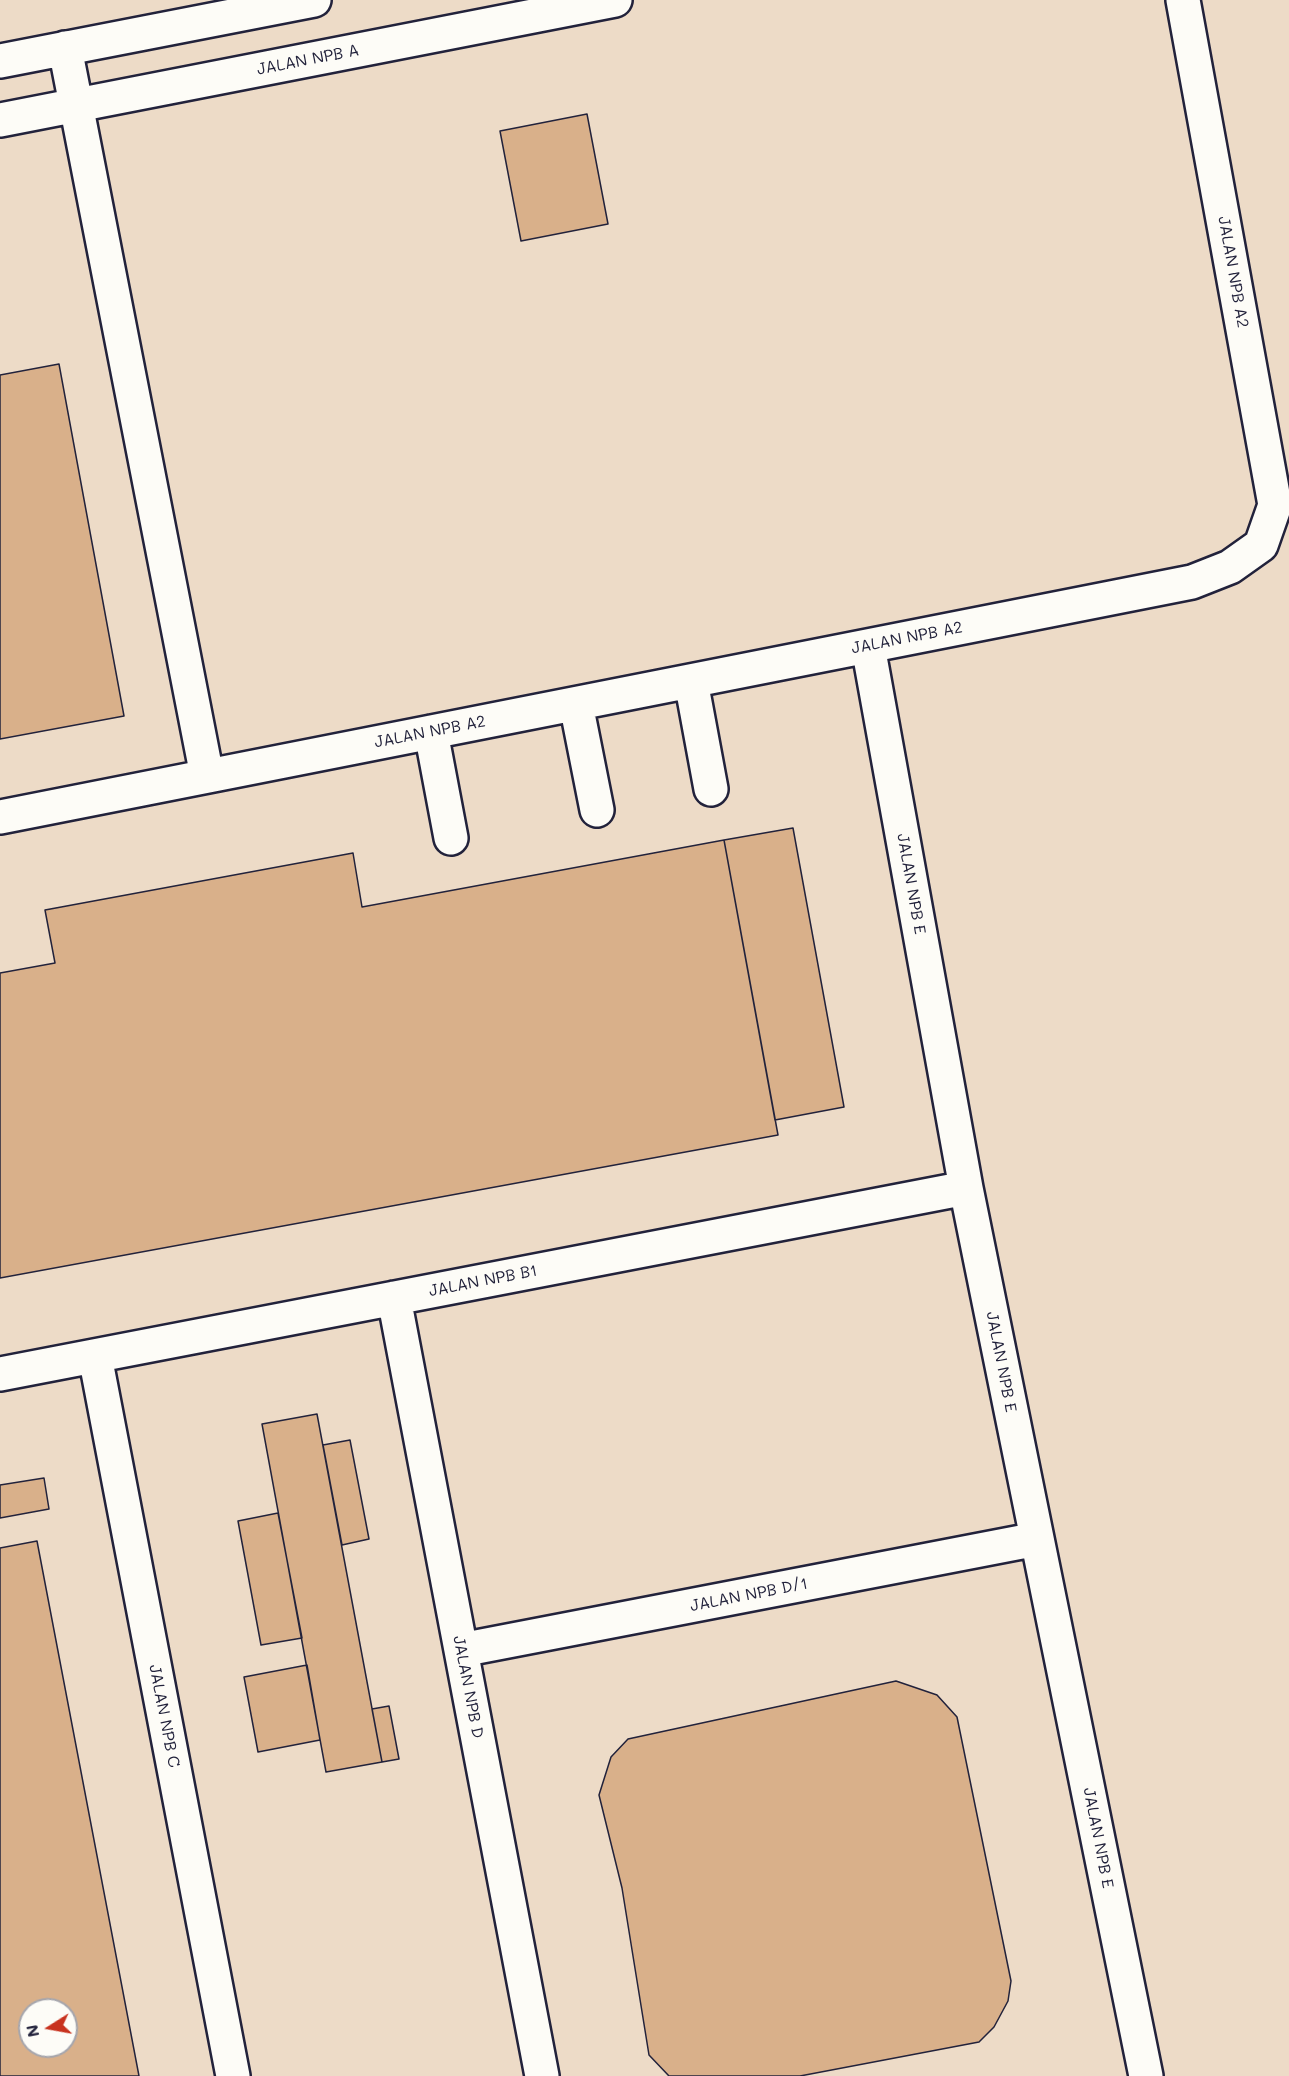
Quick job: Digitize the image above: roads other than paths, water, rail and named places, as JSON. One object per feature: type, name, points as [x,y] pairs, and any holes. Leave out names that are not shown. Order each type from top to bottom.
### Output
[{"type":"street","points":[[0,61],[314,0]]},
{"type":"street","name":"JALAN NPB A","points":[[0,120],[615,0]]},
{"type":"street","name":"JALAN NPB A2","points":[[0,817],[1192,582],[1230,567],[1260,545],[1275,505],[1183,0]]},
{"type":"street","points":[[65,48],[207,776]]},
{"type":"street","name":"JALAN NPB E","points":[[868,646],[966,1188],[1146,2076]]},
{"type":"street","points":[[691,681],[711,789]]},
{"type":"street","points":[[576,704],[597,810]]},
{"type":"street","points":[[431,732],[451,838]]},
{"type":"street","name":"JALAN NPB B1","points":[[0,1374],[966,1188]]},
{"type":"street","name":"JALAN NPB D","points":[[394,1298],[542,2076]]},
{"type":"street","name":"JALAN NPB C","points":[[95,1356],[233,2076]]},
{"type":"street","name":"JALAN NPB D/1","points":[[461,1650],[1037,1539]]}]
